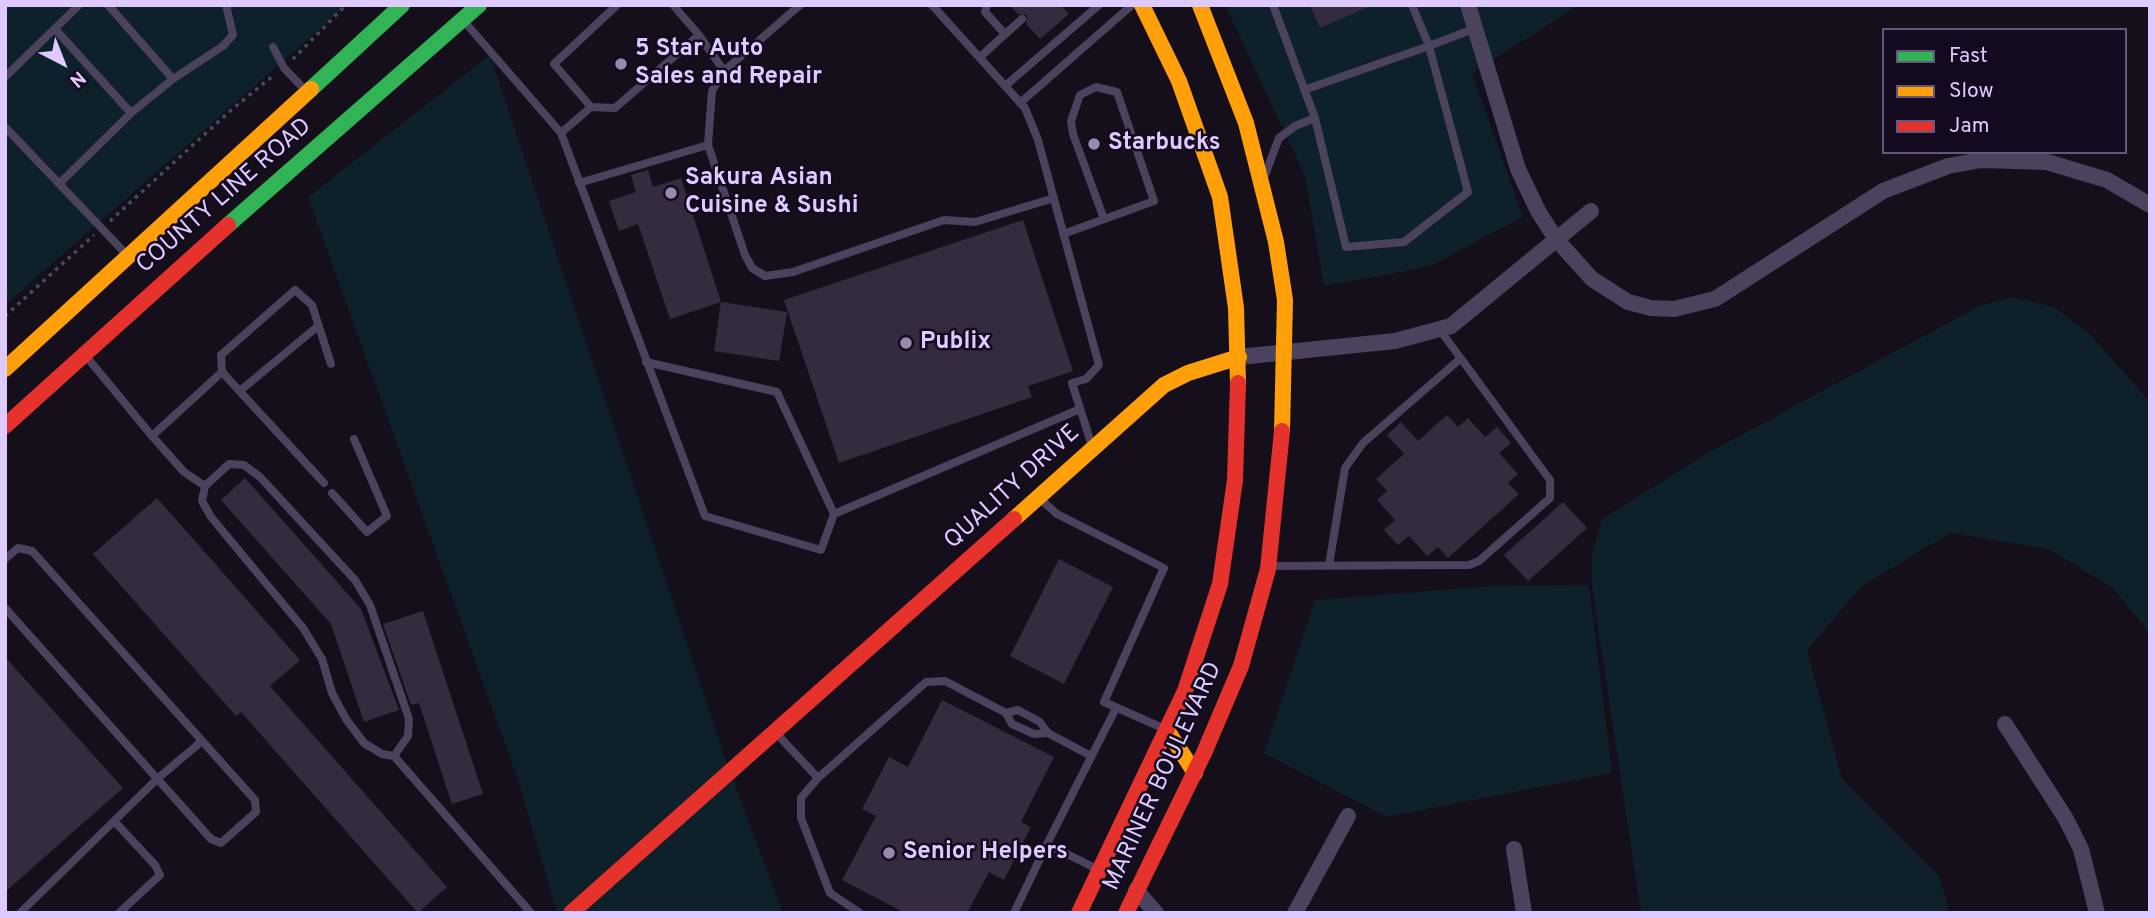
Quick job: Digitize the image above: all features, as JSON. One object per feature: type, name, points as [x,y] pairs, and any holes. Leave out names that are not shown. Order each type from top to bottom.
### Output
[{"type":"main road","name":"COUNTY LINE ROAD","points":[[5,369],[402,5]]},
{"type":"main road","name":"COUNTY LINE ROAD","points":[[5,426],[83,353],[479,5]]},
{"type":"main road","name":"MARINER BOULEVARD","points":[[1079,913],[1185,691],[1220,584],[1235,480],[1239,357],[1236,307],[1220,197],[1179,81],[1142,5]]},
{"type":"main road","name":"MARINER BOULEVARD","points":[[1126,913],[1195,773],[1241,666],[1268,566],[1285,405],[1285,300],[1263,182],[1230,77],[1200,5]]},
{"type":"main road","name":"QUALITY DRIVE","points":[[571,913],[1092,446],[1164,385],[1188,373],[1239,357]]},
{"type":"main road","points":[[1167,730],[1195,773]]},
{"type":"street","points":[[1468,5],[1518,169],[1556,239],[1608,291],[1651,308],[1674,309],[1715,299],[1883,191],[1948,166],[1981,160],[2047,162],[2107,180],[2150,205]]},
{"type":"street","name":"QUALITY DRIVE","points":[[1239,357],[1395,341],[1451,326],[1591,211]]},
{"type":"street","points":[[2004,724],[2066,819],[2081,849],[2097,913]]},
{"type":"street","points":[[1295,913],[1348,816]]},
{"type":"street","points":[[1514,849],[1524,913]]},
{"type":"street","points":[[1136,890],[1156,913]]},
{"type":"lane","points":[[5,77],[79,5]]},
{"type":"lane","points":[[108,5],[173,79]]},
{"type":"lane","points":[[59,184],[131,113],[233,36],[231,16],[226,5]]},
{"type":"lane","points":[[591,107],[554,64],[617,5]]},
{"type":"lane","points":[[673,5],[699,35],[724,71]]},
{"type":"lane","points":[[800,5],[724,71],[712,91],[708,145],[751,268],[765,276],[793,272],[944,220],[975,222],[1054,198]]},
{"type":"lane","points":[[932,5],[1025,108],[1038,141],[1099,365],[1086,379],[1072,383],[1092,446]]},
{"type":"lane","points":[[988,5],[985,12],[1005,34]]},
{"type":"lane","points":[[1005,86],[1099,5]]},
{"type":"lane","points":[[1020,103],[1132,5]]},
{"type":"lane","points":[[1273,5],[1315,118],[1346,247],[1404,242],[1468,192],[1429,46],[1412,5]]},
{"type":"lane","points":[[980,57],[1022,19]]},
{"type":"lane","points":[[463,20],[561,133],[646,362],[705,516],[821,550],[834,514],[777,393],[646,362]]},
{"type":"lane","points":[[1304,90],[1476,28]]},
{"type":"lane","points":[[55,29],[131,113]]},
{"type":"lane","points":[[561,133],[591,107],[615,108],[699,35]]},
{"type":"lane","points":[[273,47],[284,68],[307,92]]},
{"type":"lane","points":[[1063,234],[1154,201],[1116,92],[1097,87],[1080,95],[1071,121],[1073,134],[1104,219]]},
{"type":"lane","points":[[1263,182],[1279,138],[1295,126],[1315,118]]},
{"type":"lane","points":[[5,127],[128,256]]},
{"type":"lane","points":[[579,183],[708,145]]},
{"type":"lane","points":[[324,483],[222,372],[221,355],[295,290],[312,305],[331,364]]},
{"type":"lane","points":[[241,390],[318,326]]},
{"type":"lane","points":[[1268,566],[1469,565],[1479,561],[1550,498],[1550,480],[1440,330]]},
{"type":"lane","points":[[83,353],[184,472],[205,485]]},
{"type":"lane","points":[[1329,565],[1345,468],[1363,443],[1460,359]]},
{"type":"lane","points":[[152,436],[222,372]]},
{"type":"lane","points":[[834,514],[1080,409]]},
{"type":"lane","points":[[332,493],[366,532],[387,516],[354,439]]},
{"type":"lane","points":[[394,756],[408,736],[409,719],[370,605],[355,580],[260,477],[244,465],[229,464],[205,485],[202,501],[211,517],[303,628],[322,659],[332,693],[346,719],[364,743],[382,754],[394,756],[531,913]]},
{"type":"lane","points":[[1038,496],[1057,514],[1164,568],[1104,702],[1167,730]]},
{"type":"lane","points":[[5,559],[18,548],[32,551],[255,800],[256,812],[222,843],[211,839],[5,608]]},
{"type":"lane","points":[[860,913],[830,893],[801,818],[801,798],[818,778],[926,682],[945,681],[1006,713],[1013,723],[1034,734],[1048,733]]},
{"type":"lane","points":[[1014,913],[1116,708]]},
{"type":"lane","points":[[1006,713],[1018,710],[1040,722],[1048,733],[1091,756]]},
{"type":"lane","points":[[775,732],[818,778]]},
{"type":"lane","points":[[20,913],[158,779],[202,741]]},
{"type":"lane","points":[[115,822],[155,865],[160,875],[119,913]]},
{"type":"lane","points":[[1047,844],[1099,870]]},
{"type":"path","points":[[5,316],[230,111],[284,68],[345,5]]},
{"type":"shaded area","points":[[5,5],[347,5],[5,305]]},
{"type":"shaded area","points":[[1225,5],[1579,5],[1472,73],[1523,217],[1428,267],[1324,286],[1305,176]]},
{"type":"shaded area","points":[[490,55],[726,761],[783,913],[557,913],[518,780],[308,197]]},
{"type":"shaded area","points":[[2011,297],[2054,307],[2089,333],[2150,402],[2150,634],[2114,589],[2049,549],[1950,533],[1862,586],[1807,650],[1842,779],[1939,876],[1950,913],[1641,913],[1592,587],[1592,553],[1602,519],[1708,453],[1979,306]]},
{"type":"shaded area","points":[[1589,585],[1612,773],[1386,817],[1264,753],[1315,600],[1492,586]]},
{"type":"building","points":[[1010,5],[1061,5],[1069,14],[1040,39],[1026,24],[1027,15],[1018,14]]},
{"type":"building","points":[[1310,5],[1373,5],[1320,28]]},
{"type":"building","points":[[648,170],[653,187],[681,178],[721,302],[670,319],[638,224],[619,231],[609,201],[636,192],[631,175]]},
{"type":"building","name":"Publix","points":[[1023,220],[1073,371],[1028,386],[1032,397],[839,463],[784,300]]},
{"type":"building","points":[[721,302],[787,312],[779,361],[714,351]]},
{"type":"building","points":[[1447,415],[1458,427],[1468,418],[1485,437],[1497,427],[1511,443],[1499,453],[1518,474],[1508,483],[1519,494],[1448,558],[1438,547],[1427,556],[1409,536],[1398,545],[1384,530],[1395,520],[1377,500],[1387,491],[1376,479],[1404,454],[1387,435],[1401,422],[1418,441]]},
{"type":"building","points":[[245,478],[361,609],[399,710],[364,722],[331,624],[221,500]]},
{"type":"building","points":[[157,498],[300,660],[270,686],[447,887],[418,913],[241,712],[236,716],[93,554]]},
{"type":"building","points":[[1563,502],[1587,528],[1528,581],[1504,555]]},
{"type":"building","points":[[1059,559],[1113,587],[1064,684],[1010,656]]},
{"type":"building","points":[[423,611],[483,794],[452,804],[419,703],[411,705],[383,624]]},
{"type":"building","points":[[5,657],[123,788],[5,892]]},
{"type":"building","points":[[942,700],[1054,757],[1021,822],[1031,827],[1004,880],[989,872],[967,913],[905,913],[842,880],[876,816],[862,809],[889,757],[908,767]]},
{"type":"traffic: fast","points":[[311,89],[402,5]]},
{"type":"traffic: fast","points":[[228,225],[479,5]]},
{"type":"traffic: slow","points":[[1142,5],[1179,81],[1220,197],[1236,308],[1238,383]]},
{"type":"traffic: slow","points":[[1200,5],[1246,123],[1276,242],[1285,300],[1282,431]]},
{"type":"traffic: slow","points":[[5,369],[311,89]]},
{"type":"traffic: slow","points":[[1014,519],[1164,385],[1188,373],[1239,357]]},
{"type":"traffic: slow","points":[[1167,730],[1195,773]]},
{"type":"traffic: jam","points":[[5,426],[228,225]]},
{"type":"traffic: jam","points":[[1079,913],[1185,691],[1220,584],[1235,480],[1238,383]]},
{"type":"traffic: jam","points":[[1126,913],[1204,753],[1241,666],[1268,569],[1282,431]]},
{"type":"traffic: jam","points":[[571,913],[1014,519]]},
{"type":"place","name":"5 Star Auto Sales and Repair","points":[[621,64]]},
{"type":"place","name":"Starbucks","points":[[1094,144]]},
{"type":"place","name":"Sakura Asian Cuisine & Sushi","points":[[671,193]]},
{"type":"place","name":"Publix","points":[[906,343]]},
{"type":"place","name":"Senior Helpers","points":[[889,853]]}]
